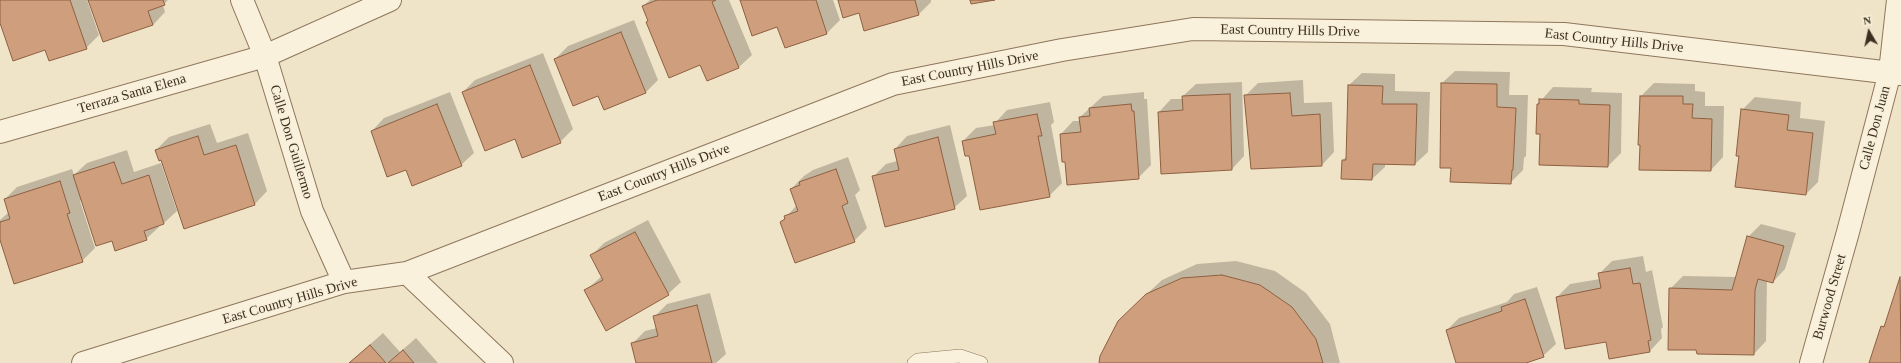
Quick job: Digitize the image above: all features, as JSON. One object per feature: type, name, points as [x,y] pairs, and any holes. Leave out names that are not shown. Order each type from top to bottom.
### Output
[{"type":"street","name":"Calle Don Guillermo","points":[[242,0],[265,56],[312,211],[344,282]]},
{"type":"street","name":"Terraza Santa Elena","points":[[0,132],[265,56],[390,0]]},
{"type":"street","name":"Calle Don Juan","points":[[1848,232],[1896,73],[1898,0]]},
{"type":"street","name":"East Country Hills Drive","points":[[82,363],[344,282],[407,273],[893,84],[1062,50],[1193,29],[1564,34],[1896,73]]},
{"type":"street","name":"Burwood Street","points":[[1811,363],[1848,232]]},
{"type":"street","points":[[407,273],[502,363]]},
{"type":"lane","points":[[914,363],[918,360],[960,356],[981,363]]},
{"type":"building","points":[[0,0],[70,0],[87,49],[49,61],[45,50],[13,61],[0,23]]},
{"type":"building","points":[[88,0],[163,0],[165,5],[148,11],[153,25],[103,42]]},
{"type":"building","points":[[657,0],[716,0],[712,2],[739,68],[707,81],[700,65],[669,78],[646,22],[648,21],[642,6]]},
{"type":"building","points":[[740,0],[816,0],[827,34],[785,48],[777,27],[752,36]]},
{"type":"building","points":[[838,0],[915,0],[919,15],[864,31],[859,13],[843,18]]},
{"type":"building","points":[[970,0],[995,0],[971,4]]},
{"type":"building","points":[[621,32],[646,93],[604,110],[598,96],[573,106],[554,59]]},
{"type":"building","points":[[530,65],[561,143],[522,158],[515,139],[485,151],[462,92]]},
{"type":"building","points":[[1441,83],[1497,84],[1497,107],[1516,108],[1511,184],[1450,182],[1451,168],[1440,168]]},
{"type":"building","points":[[1348,85],[1383,86],[1382,104],[1417,104],[1415,165],[1373,164],[1372,180],[1341,179],[1342,160],[1346,160]]},
{"type":"building","points":[[1290,93],[1292,116],[1320,114],[1322,166],[1251,169],[1244,95]]},
{"type":"building","points":[[1230,94],[1232,170],[1161,174],[1158,112],[1183,110],[1182,96]]},
{"type":"building","points":[[1640,96],[1683,96],[1683,104],[1693,104],[1692,118],[1712,119],[1711,171],[1639,170],[1640,145],[1638,145]]},
{"type":"building","points":[[1539,99],[1579,100],[1579,104],[1610,105],[1608,167],[1539,165],[1540,134],[1536,134],[1537,104],[1539,104]]},
{"type":"building","points":[[437,104],[462,166],[412,186],[406,170],[387,177],[371,131]]},
{"type":"building","points":[[1131,104],[1132,111],[1134,111],[1139,179],[1067,185],[1065,162],[1062,162],[1060,134],[1081,132],[1079,117],[1090,116],[1089,108]]},
{"type":"building","points":[[1741,109],[1789,115],[1787,130],[1813,133],[1806,195],[1735,187],[1739,156],[1736,156]]},
{"type":"building","points":[[1037,114],[1042,136],[1038,136],[1050,197],[980,210],[969,156],[965,156],[962,141],[996,134],[993,122]]},
{"type":"building","points":[[198,136],[204,155],[236,145],[255,205],[184,229],[161,160],[159,161],[155,150]]},
{"type":"building","points":[[938,137],[955,209],[885,227],[872,176],[899,170],[894,149]]},
{"type":"building","points":[[114,162],[122,184],[149,175],[164,224],[144,231],[147,240],[115,251],[112,241],[96,246],[73,175]]},
{"type":"building","points":[[836,169],[848,203],[842,206],[855,242],[795,263],[780,222],[785,219],[784,216],[798,211],[790,189],[800,185],[799,182]]},
{"type":"building","points":[[60,181],[70,213],[67,214],[83,262],[14,284],[0,240],[0,222],[10,219],[4,199]]},
{"type":"building","points":[[635,232],[669,295],[606,331],[584,290],[603,280],[590,255]]},
{"type":"building","points":[[1747,236],[1784,246],[1773,283],[1758,279],[1755,290],[1754,355],[1697,354],[1696,350],[1668,350],[1669,288],[1732,290]]},
{"type":"building","points":[[1630,268],[1633,284],[1640,283],[1651,340],[1648,341],[1650,352],[1609,359],[1606,342],[1565,349],[1556,297],[1601,288],[1598,273]]},
{"type":"building","points":[[1222,275],[1260,285],[1292,307],[1316,339],[1323,363],[1099,363],[1100,356],[1118,321],[1146,294],[1182,278]]},
{"type":"building","points":[[1900,277],[1901,363],[1869,363],[1881,326],[1884,327]]},
{"type":"building","points":[[1525,299],[1544,357],[1526,363],[1456,363],[1446,330],[1502,311],[1501,307]]},
{"type":"building","points":[[697,305],[712,363],[636,363],[631,343],[658,336],[653,316]]},
{"type":"building","points":[[370,345],[386,363],[349,363]]},
{"type":"building","points":[[403,350],[414,363],[388,363]]}]
